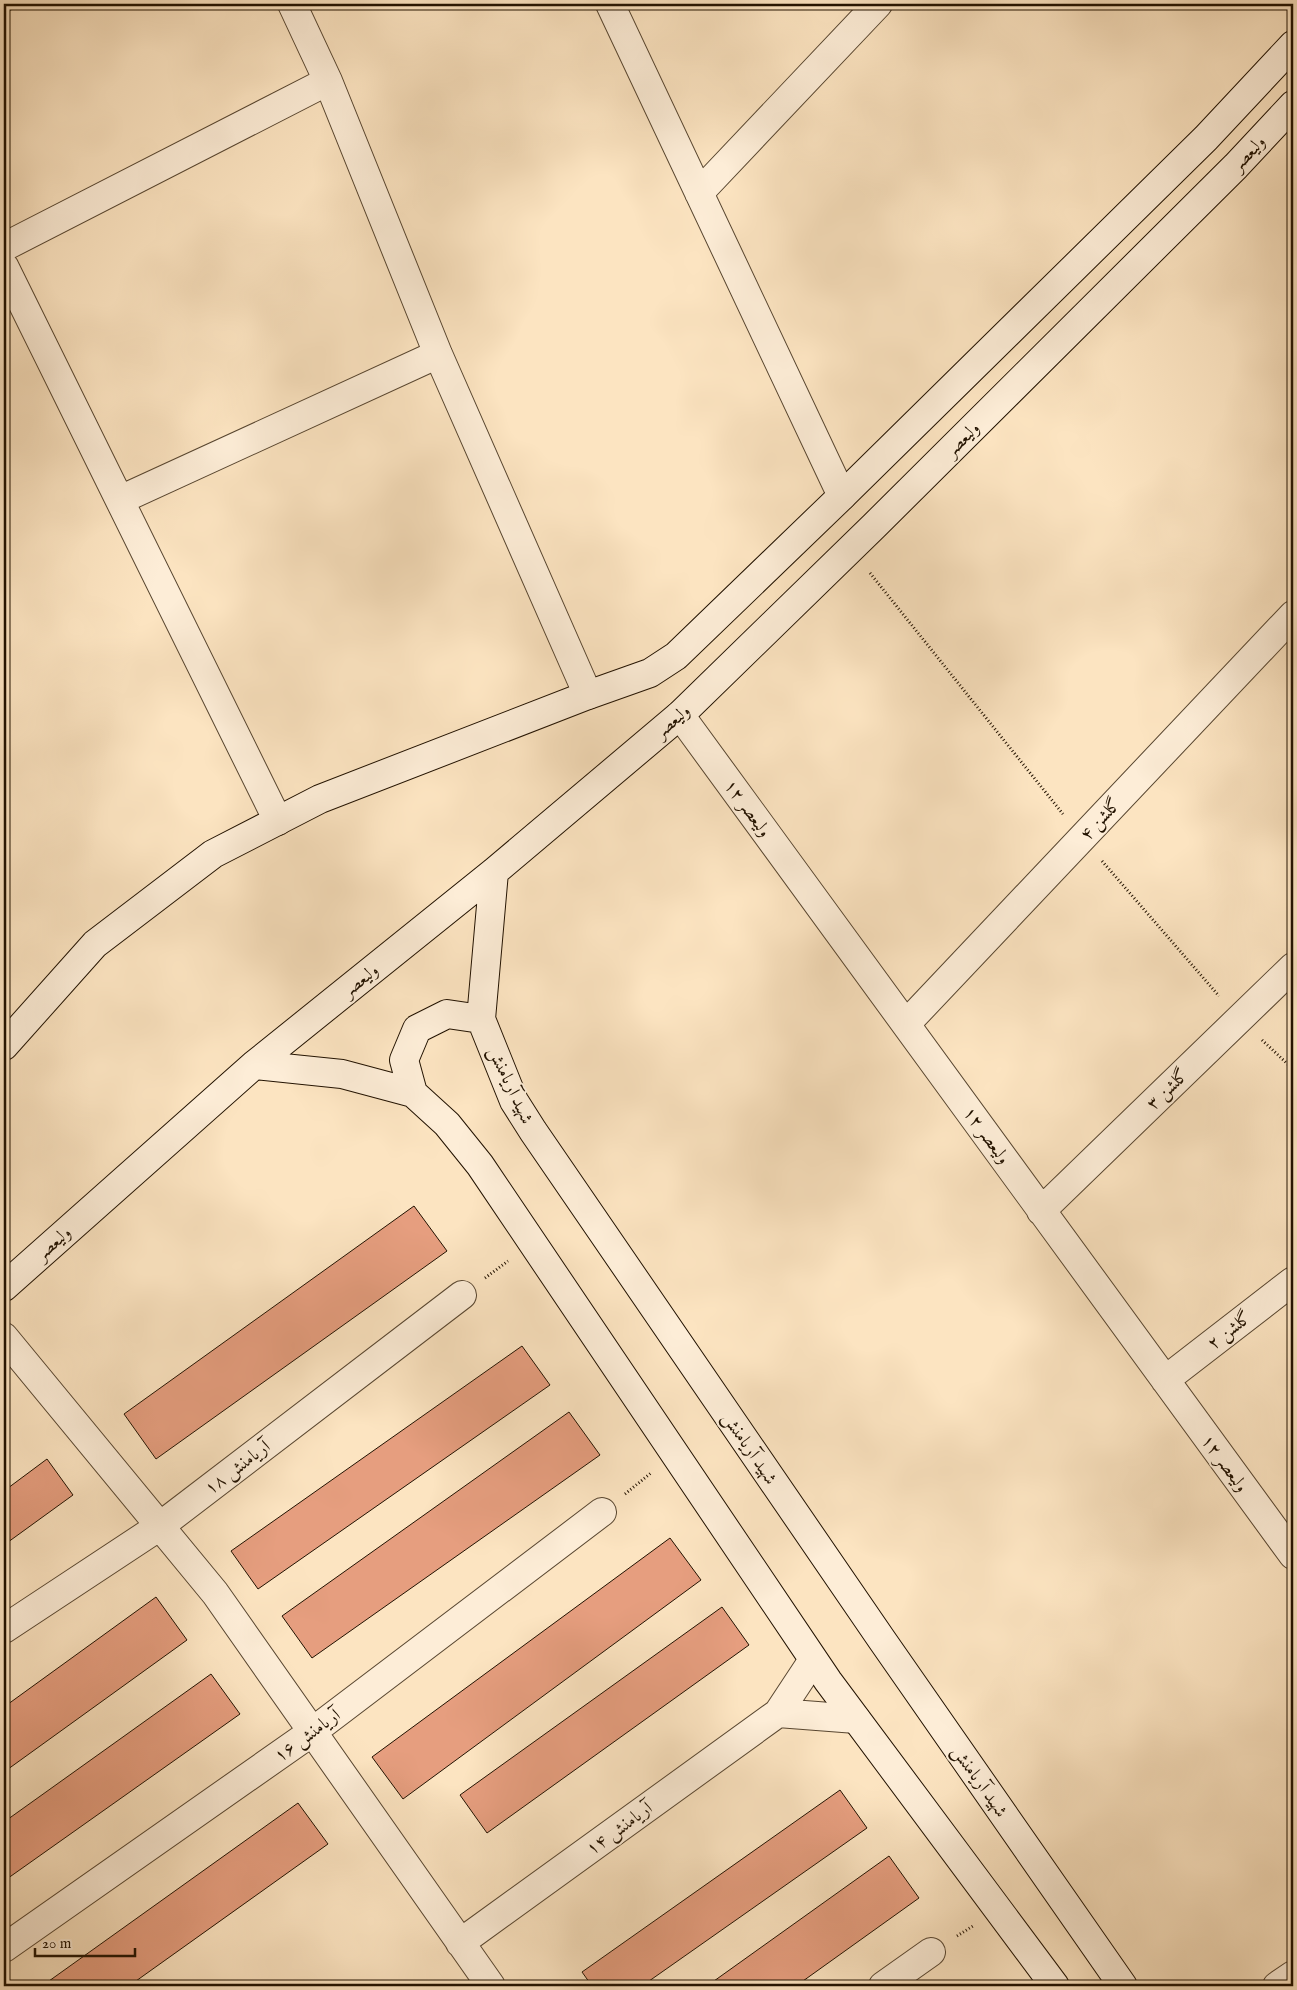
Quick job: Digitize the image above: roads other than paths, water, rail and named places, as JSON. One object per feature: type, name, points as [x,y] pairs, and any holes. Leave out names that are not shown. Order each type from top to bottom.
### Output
[{"type":"street","points":[[292,4],[328,81],[438,354],[588,695]]},
{"type":"street","points":[[610,4],[842,496]]},
{"type":"street","points":[[699,193],[878,4]]},
{"type":"street","points":[[4,1046],[95,944],[213,854],[320,799],[588,695],[650,673],[676,656],[842,496],[1206,138],[1293,45]]},
{"type":"street","points":[[4,247],[328,81]]},
{"type":"street","name":"ولیعصر","points":[[4,1287],[254,1065],[494,872],[680,715],[888,512],[1222,180],[1293,105]]},
{"type":"street","points":[[4,266],[278,821]]},
{"type":"street","points":[[120,500],[438,354]]},
{"type":"street","name":"گلشن ۴","points":[[906,1024],[1293,614]]},
{"type":"street","name":"ولیعصر ۱۲","points":[[680,715],[1293,1556]]},
{"type":"street","name":"شهید آریامنش","points":[[494,872],[481,1019],[514,1101],[533,1132],[876,1632],[1123,1986]]},
{"type":"street","name":"گلشن ۳","points":[[1042,1211],[1293,967]]},
{"type":"street","points":[[412,1093],[404,1060],[417,1029],[447,1014],[481,1019]]},
{"type":"street","points":[[254,1065],[342,1074],[412,1093],[447,1124],[480,1165],[533,1242],[813,1660],[1055,1986]]},
{"type":"street","name":"گلشن ۲","points":[[1165,1380],[1293,1281]]},
{"type":"street","name":"آریامنش ۱۸","points":[[4,1629],[160,1526],[462,1295]]},
{"type":"street","points":[[4,1337],[215,1594],[491,1986]]},
{"type":"street","name":"آریامنش ۱۶","points":[[4,1948],[312,1732],[602,1512]]},
{"type":"street","name":"آریامنش ۱۴","points":[[460,1943],[778,1713],[813,1660]]},
{"type":"street","points":[[778,1713],[856,1719]]},
{"type":"street","points":[[883,1986],[931,1952]]},
{"type":"street","points":[[1277,1986],[1293,1975]]},
{"type":"waterway","points":[[4,9],[12,4]]}]
